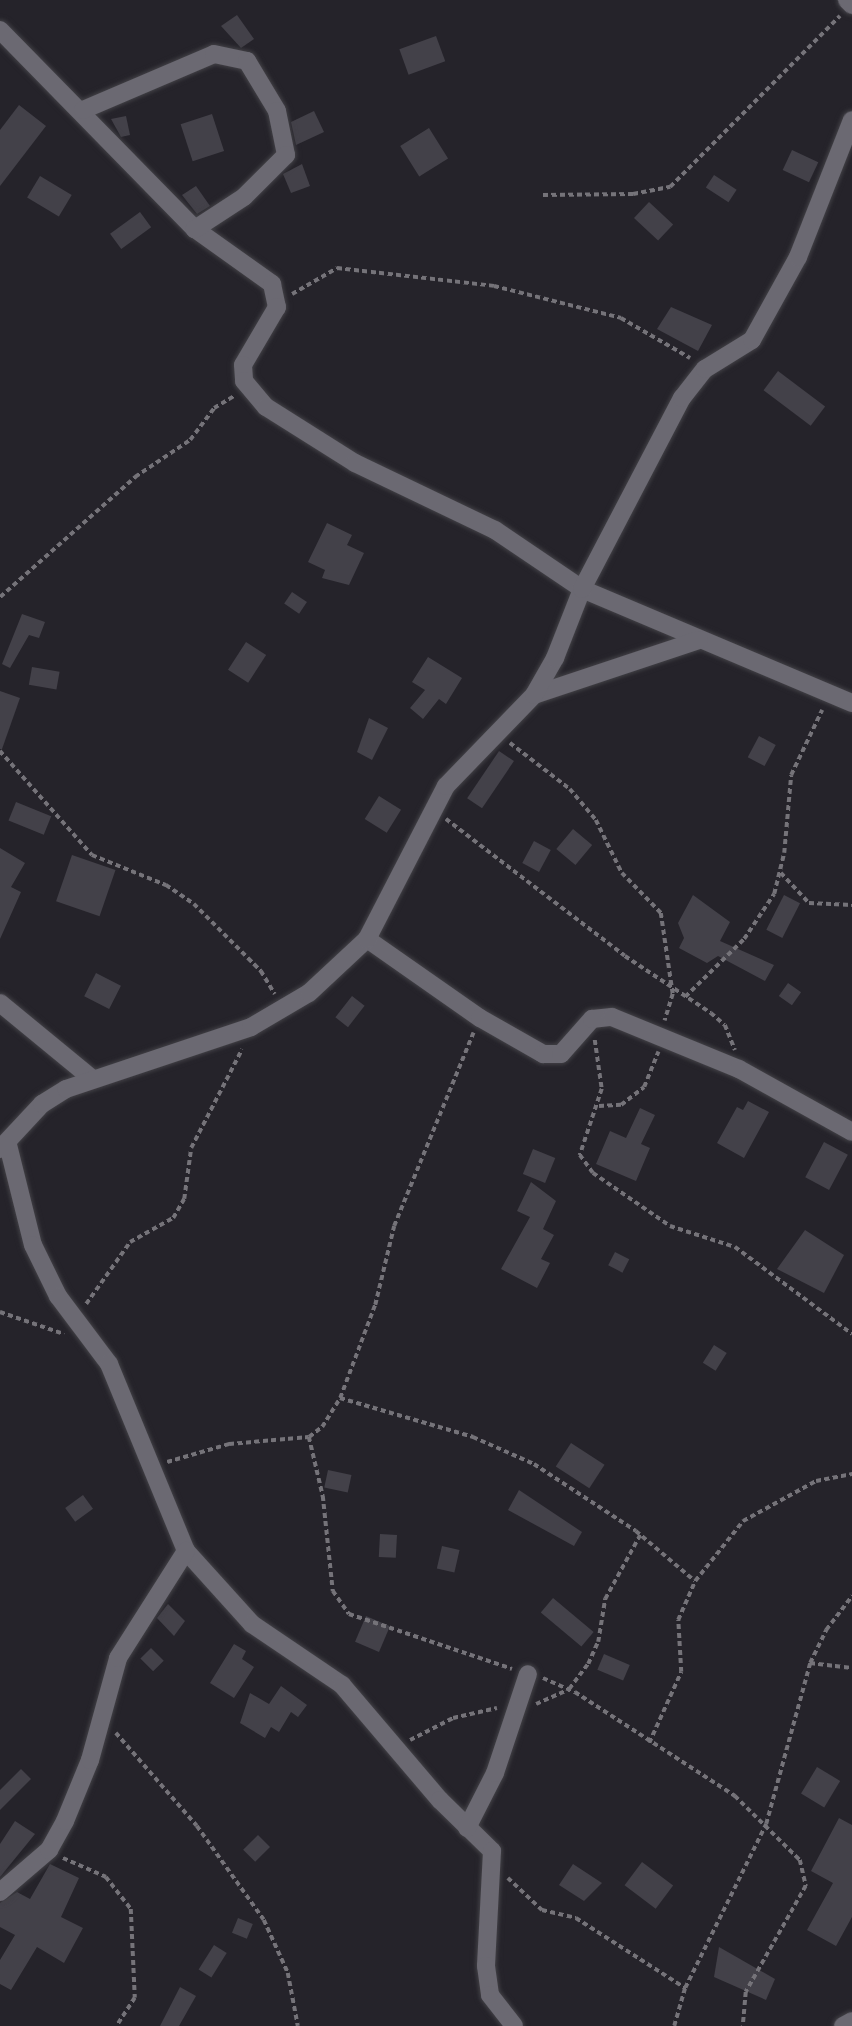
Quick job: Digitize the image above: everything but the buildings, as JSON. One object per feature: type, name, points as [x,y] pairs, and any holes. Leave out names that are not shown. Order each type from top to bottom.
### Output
[{"type":"street","points":[[0,30],[83,110],[195,229],[272,284],[277,307],[243,365],[249,390],[301,434],[495,530],[582,589],[830,696],[852,703]]},
{"type":"street","points":[[83,110],[214,54],[247,61],[277,111],[286,155],[244,197],[195,229]]},
{"type":"street","points":[[514,2026],[490,1994],[486,1966],[492,1851],[467,1828],[342,1685],[252,1625],[186,1551],[148,1465],[122,1390],[95,1344],[58,1296],[33,1245],[4,1147],[41,1104],[90,1077],[250,1027],[309,993],[367,939],[457,771],[534,695],[569,631],[582,589],[682,398],[705,369],[752,341],[798,257],[852,120]]},
{"type":"street","points":[[534,695],[699,640]]},
{"type":"street","points":[[367,939],[480,1018],[543,1054],[561,1054],[592,1019],[612,1017],[739,1069],[852,1132]]},
{"type":"street","points":[[0,1003],[90,1077]]},
{"type":"street","points":[[0,1892],[49,1850],[82,1781],[100,1718],[128,1638],[186,1551]]},
{"type":"street","points":[[467,1828],[495,1773],[513,1708],[528,1674]]},
{"type":"street","points":[[842,2026],[852,2021]]},
{"type":"path","points":[[543,195],[633,194],[670,187],[850,3]]},
{"type":"path","points":[[277,307],[337,268],[494,286],[621,318],[705,369]]},
{"type":"path","points":[[0,597],[135,477],[190,440],[220,403],[249,390]]},
{"type":"path","points":[[684,997],[755,925],[781,873],[791,775],[830,696]]},
{"type":"path","points":[[495,732],[570,789],[596,820],[622,873],[661,913],[673,990],[660,1036],[655,1067],[644,1087],[621,1105],[599,1107]]},
{"type":"path","points":[[0,751],[92,855],[166,885],[194,904],[261,971],[284,1008]]},
{"type":"path","points":[[434,810],[673,990],[726,1026],[739,1069]]},
{"type":"path","points":[[781,873],[809,903],[852,905]]},
{"type":"path","points":[[148,1465],[229,1444],[309,1437],[322,1427],[340,1398],[375,1305],[394,1226],[480,1018]]},
{"type":"path","points":[[592,1019],[599,1107],[580,1155],[593,1173],[670,1226],[735,1247],[852,1334]]},
{"type":"path","points":[[76,1317],[130,1242],[173,1218],[184,1199],[191,1148],[250,1027]]},
{"type":"path","points":[[0,1312],[95,1344]]},
{"type":"path","points":[[340,1398],[501,1448],[588,1497],[640,1534],[695,1581]]},
{"type":"path","points":[[309,1437],[323,1496],[333,1591],[349,1614],[569,1689],[735,1796],[800,1860],[806,1886],[746,1992],[743,2026]]},
{"type":"path","points":[[649,1743],[681,1672],[678,1620],[695,1581],[743,1521],[816,1481],[852,1474]]},
{"type":"path","points":[[391,1742],[408,1741],[473,1712],[513,1708],[569,1689],[598,1642],[605,1598],[640,1534]]},
{"type":"path","points":[[674,2026],[685,1988],[766,1824],[810,1663],[826,1630],[852,1596]]},
{"type":"path","points":[[810,1663],[852,1668]]},
{"type":"path","points":[[100,1718],[238,1879],[288,1973],[298,2026]]},
{"type":"path","points":[[49,1850],[106,1877],[131,1909],[135,1998],[117,2026]]},
{"type":"path","points":[[492,1851],[534,1905],[576,1918],[685,1988]]}]
